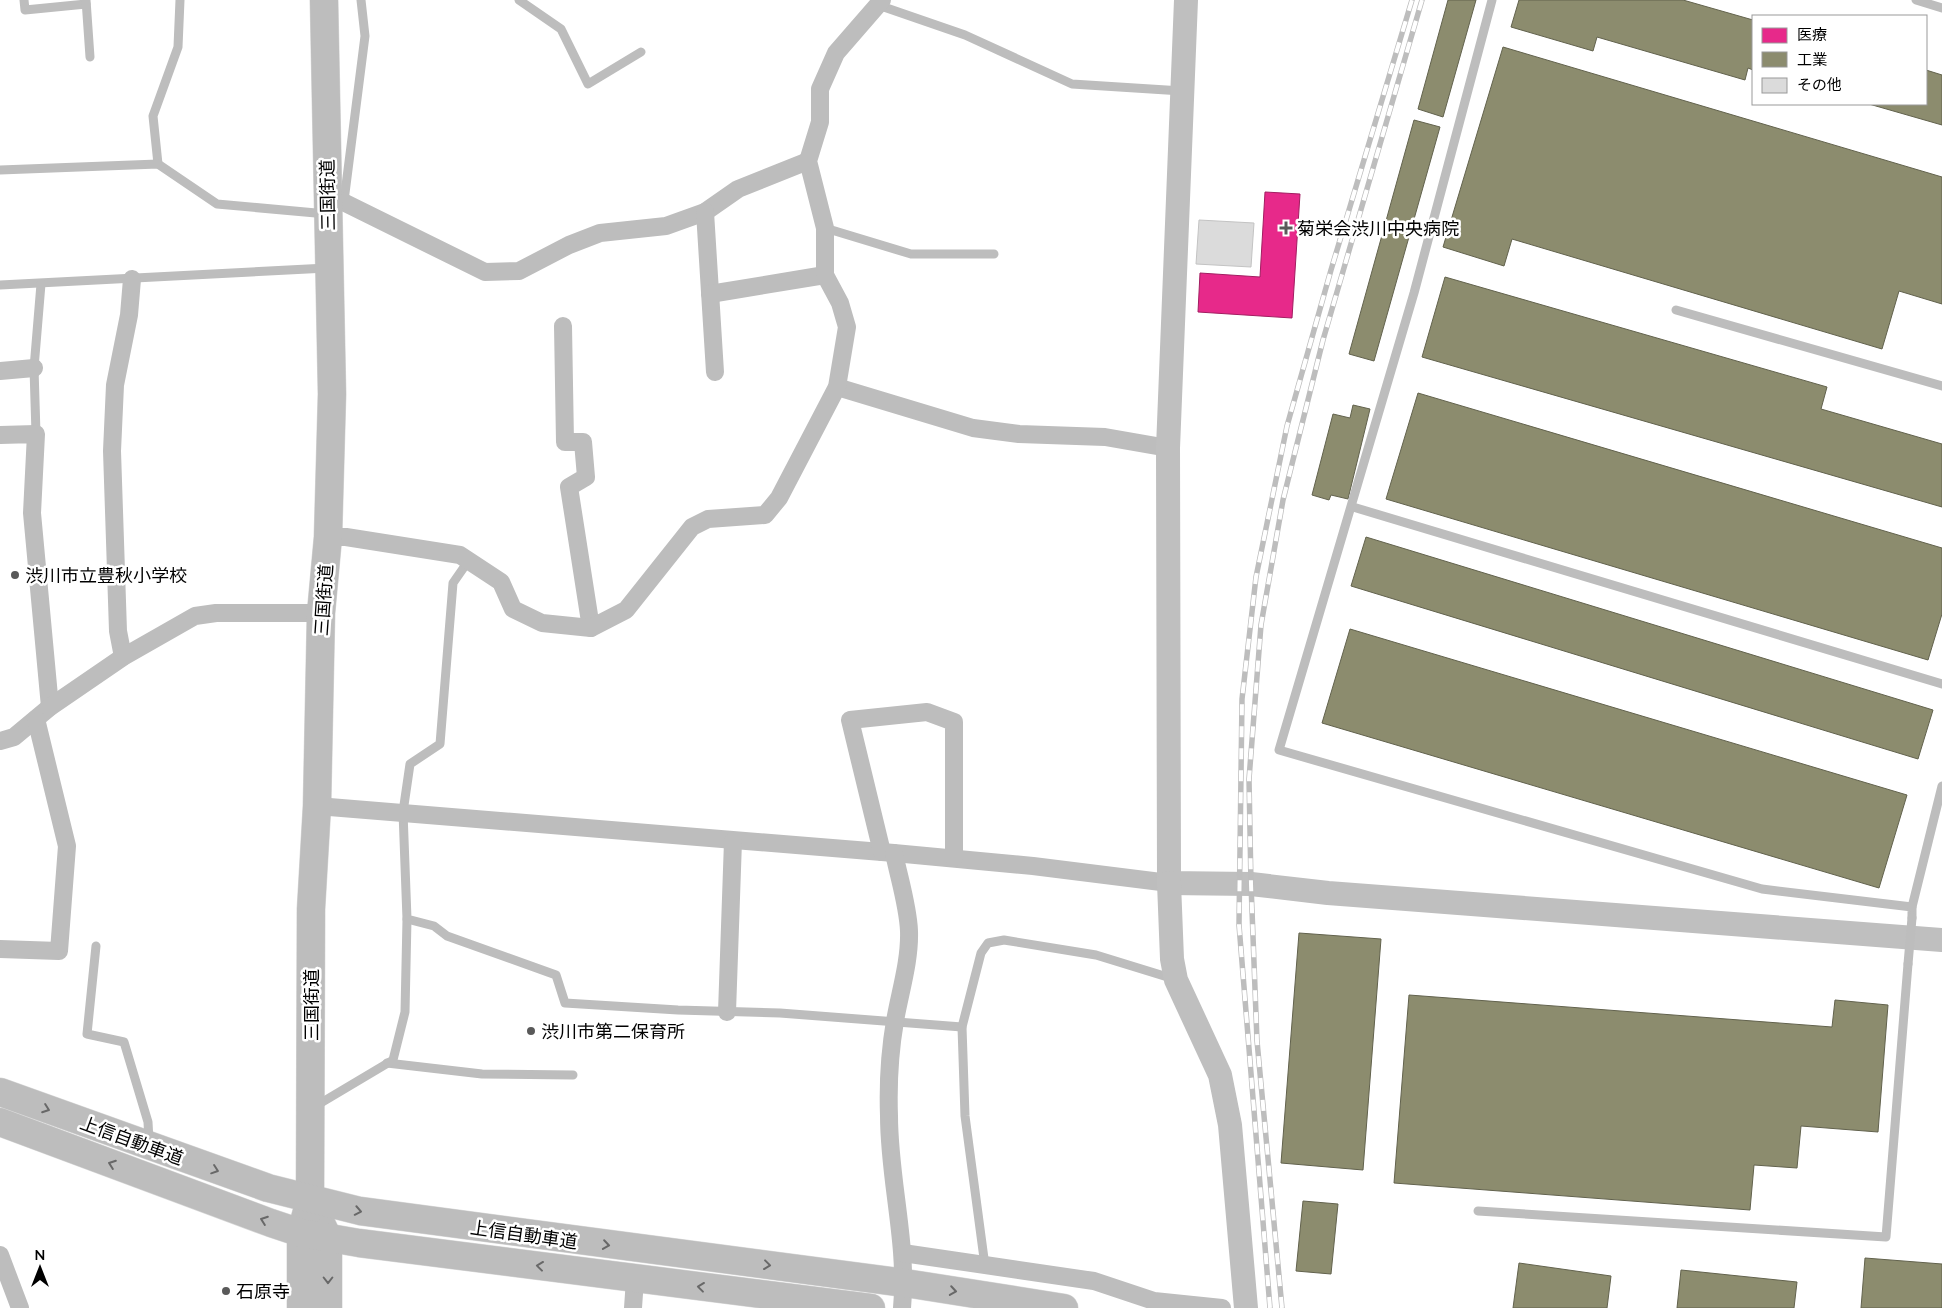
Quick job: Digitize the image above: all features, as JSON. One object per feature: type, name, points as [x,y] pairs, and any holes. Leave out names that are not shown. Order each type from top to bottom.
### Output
[{"type":"main road","name":"三国街道","points":[[310,1200],[311,909],[317,806],[321,613],[328,537],[332,394],[329,268],[333,203],[324,0]]},
{"type":"main road","name":"上信自動車道","points":[[0,1092],[268,1188],[360,1211],[903,1296],[1064,1308]]},
{"type":"main road","name":"上信自動車道","points":[[0,1122],[301,1233],[763,1298],[871,1308]]},
{"type":"main road","points":[[301,1308],[301,1233],[310,1200]]},
{"type":"main road","points":[[310,1200],[328,1238],[328,1308]]},
{"type":"street","points":[[1186,0],[1168,448],[1169,883],[1172,958],[1176,980],[1220,1075],[1230,1125],[1246,1308]]},
{"type":"street","points":[[328,537],[346,537],[460,554],[501,582],[514,609],[542,623],[591,628],[626,610],[692,527],[708,518],[765,515],[779,498],[837,387],[847,327],[840,303],[825,275],[825,228],[808,162],[820,122],[820,89],[836,53],[880,2]]},
{"type":"street","points":[[333,203],[485,272],[519,271],[569,245],[600,233],[666,226],[705,212],[738,189],[808,162]]},
{"type":"street","points":[[705,212],[715,372]]},
{"type":"street","points":[[710,294],[825,275]]},
{"type":"street","points":[[123,657],[118,631],[112,451],[115,385],[129,315],[132,279]]},
{"type":"street","points":[[562,326],[565,442],[583,442],[586,477],[569,487],[591,628]]},
{"type":"street","points":[[0,371],[34,368]]},
{"type":"street","points":[[837,387],[973,428],[1019,434],[1105,437],[1168,448]]},
{"type":"street","points":[[0,435],[36,434],[32,513],[50,707]]},
{"type":"street","points":[[0,741],[14,738],[50,707],[123,657],[195,616],[216,613],[321,613]]},
{"type":"street","points":[[903,1296],[903,1253],[893,1177],[888,1115],[894,1024],[907,956],[909,930],[850,720],[927,712],[954,722],[954,858]]},
{"type":"street","points":[[0,949],[59,951],[67,846],[36,719]]},
{"type":"street","points":[[317,806],[888,852],[1169,883],[1251,884],[1338,894],[1942,940]]},
{"type":"street","points":[[728,1012],[733,841]]},
{"type":"street","points":[[903,1253],[1094,1281],[1154,1301],[1222,1308]]},
{"type":"street","points":[[0,1254],[20,1308]]},
{"type":"street","points":[[634,1279],[634,1308]]},
{"type":"lane","points":[[24,0],[25,10],[86,2],[90,57]]},
{"type":"lane","points":[[158,164],[153,116],[178,47],[180,0]]},
{"type":"lane","points":[[0,170],[158,164],[217,204],[333,203],[366,36],[361,0]]},
{"type":"lane","points":[[519,0],[561,29],[588,84],[641,52]]},
{"type":"lane","points":[[1492,0],[1414,293],[1353,507],[1279,750],[1762,890],[1912,908]]},
{"type":"lane","points":[[1916,0],[1942,8]]},
{"type":"lane","points":[[880,2],[965,35],[1072,84],[1182,91]]},
{"type":"lane","points":[[825,228],[911,254],[994,254]]},
{"type":"lane","points":[[0,285],[329,268]]},
{"type":"lane","points":[[36,434],[34,368],[41,284]]},
{"type":"lane","points":[[1676,310],[1942,386]]},
{"type":"lane","points":[[1353,507],[1942,684]]},
{"type":"lane","points":[[310,1110],[393,1060],[404,1012],[407,919],[403,812],[410,764],[440,744],[453,584],[469,560]]},
{"type":"lane","points":[[1478,1211],[1886,1236],[1912,908],[1942,786]]},
{"type":"lane","points":[[407,919],[434,926],[447,936],[556,975],[565,1003],[780,1013],[894,1024],[962,1027]]},
{"type":"lane","points":[[985,1266],[964,1116],[962,1027],[981,953],[988,944],[1004,940],[1096,955],[1176,980]]},
{"type":"lane","points":[[96,946],[87,1034],[124,1042],[148,1122],[150,1147]]},
{"type":"lane","points":[[387,1063],[482,1074],[573,1075]]},
{"type":"building: 医療","points":[[1265,192],[1300,194],[1292,318],[1198,312],[1200,273],[1260,277]]},
{"type":"building: 工業","points":[[1448,0],[1476,0],[1443,117],[1418,109]]},
{"type":"building: 工業","points":[[1519,0],[1683,0],[1752,20],[1752,70],[1748,68],[1745,80],[1597,37],[1593,51],[1511,27]]},
{"type":"building: 工業","points":[[1503,47],[1942,177],[1942,304],[1899,291],[1882,349],[1512,239],[1504,266],[1443,247]]},
{"type":"building: 工業","points":[[1927,70],[1942,75],[1942,125],[1872,105],[1927,105]]},
{"type":"building: 工業","points":[[1414,120],[1440,127],[1374,361],[1349,354]]},
{"type":"building: 工業","points":[[1445,277],[1827,387],[1821,409],[1942,444],[1942,507],[1422,357]]},
{"type":"building: 工業","points":[[1418,393],[1942,548],[1942,614],[1928,660],[1386,499]]},
{"type":"building: 工業","points":[[1353,405],[1370,409],[1348,499],[1331,495],[1329,500],[1312,495],[1333,414],[1350,418]]},
{"type":"building: 工業","points":[[1366,537],[1933,710],[1918,759],[1351,586]]},
{"type":"building: 工業","points":[[1350,629],[1907,795],[1879,888],[1322,723]]},
{"type":"building: 工業","points":[[1299,933],[1381,939],[1363,1170],[1281,1163]]},
{"type":"building: 工業","points":[[1409,995],[1832,1027],[1835,1000],[1888,1005],[1878,1132],[1801,1126],[1797,1168],[1754,1165],[1750,1210],[1394,1183]]},
{"type":"building: 工業","points":[[1303,1201],[1338,1204],[1331,1274],[1296,1271]]},
{"type":"building: 工業","points":[[1865,1258],[1942,1264],[1942,1308],[1861,1308]]},
{"type":"building: 工業","points":[[1519,1263],[1611,1276],[1607,1308],[1513,1308]]},
{"type":"building: 工業","points":[[1681,1270],[1797,1282],[1794,1308],[1677,1308]]},
{"type":"building: その他","points":[[1199,220],[1254,223],[1251,267],[1196,264]]},
{"type":"railway","points":[[1270,1308],[1239,925],[1242,699],[1256,577],[1287,426],[1331,270],[1412,0]]},
{"type":"railway","points":[[1282,1308],[1257,1041],[1251,884],[1249,779],[1261,625],[1283,500],[1323,340],[1422,0]]},
{"type":"place","name":"菊栄会渋川中央病院","points":[[1286,228]]},
{"type":"place","name":"渋川市立豊秋小学校","points":[[15,575]]},
{"type":"place","name":"渋川市第二保育所","points":[[531,1031]]},
{"type":"place","name":"石原寺","points":[[226,1291]]}]
